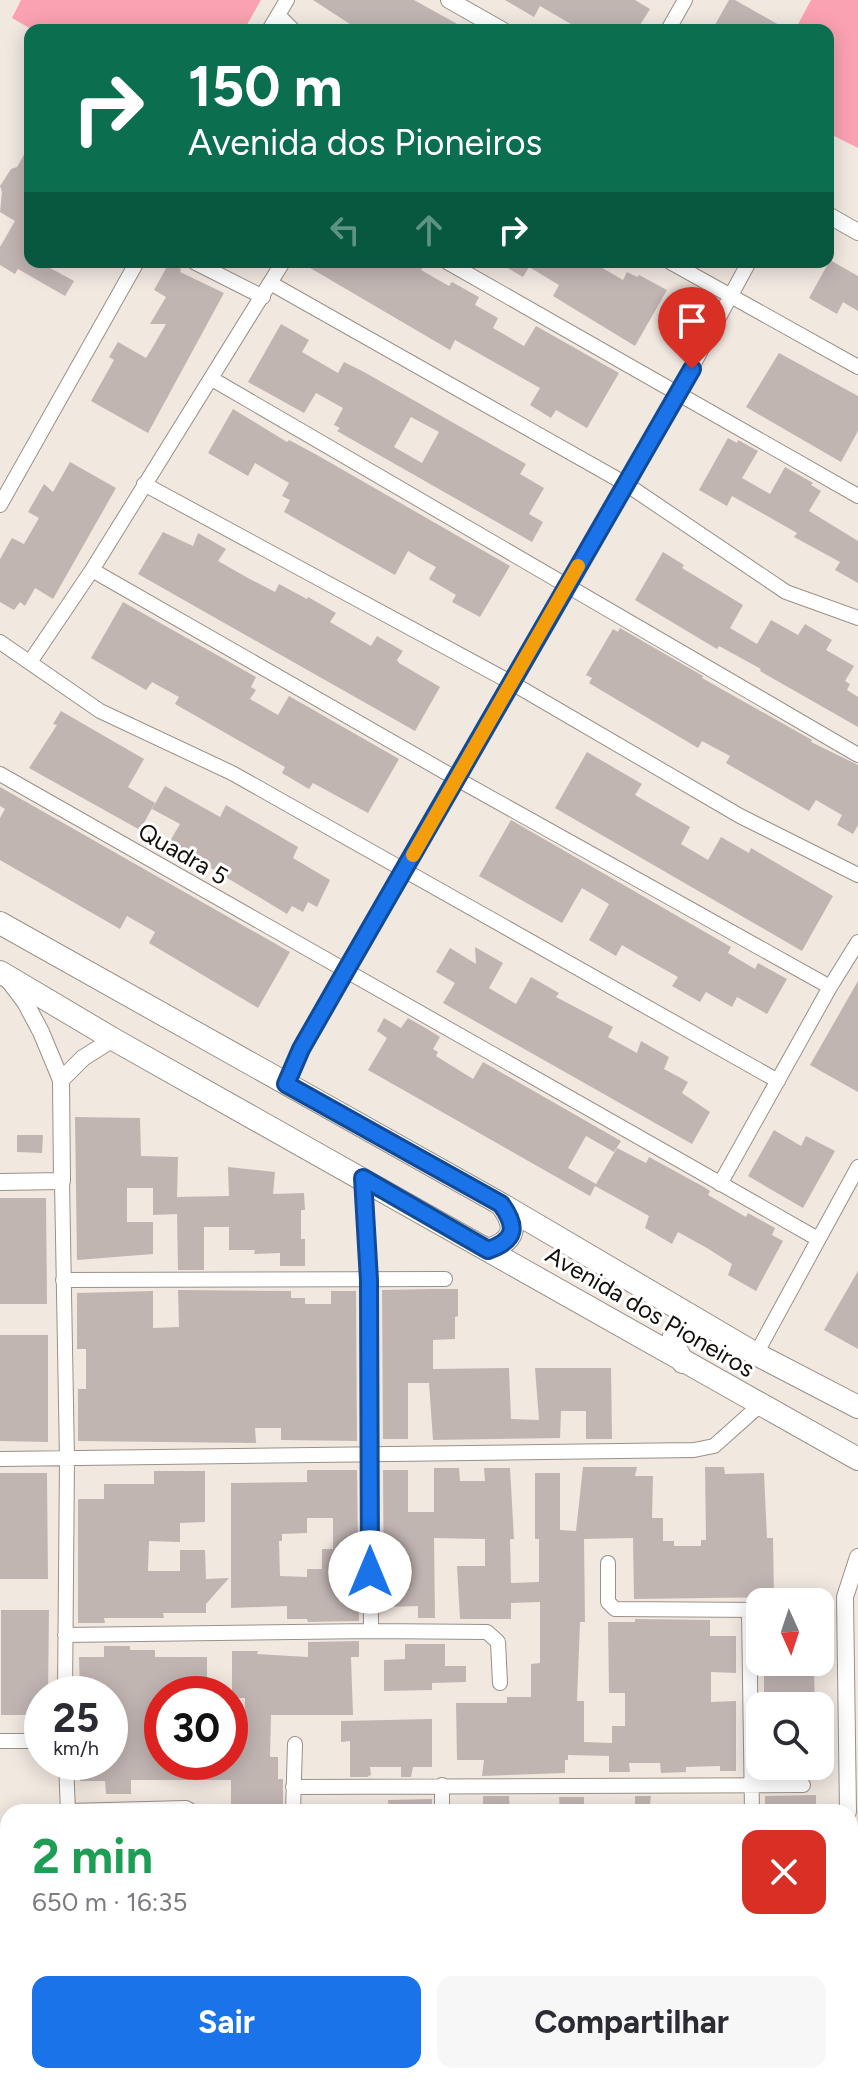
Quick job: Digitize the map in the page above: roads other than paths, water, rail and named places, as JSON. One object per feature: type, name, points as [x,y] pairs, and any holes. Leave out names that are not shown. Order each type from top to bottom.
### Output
[{"type":"main road","name":"Avenida dos Pioneiros","points":[[0,923],[501,1204],[756,1354],[858,1407]]},
{"type":"main road","name":"Avenida dos Pioneiros","points":[[2,973],[113,1039],[858,1459]]},
{"type":"main road","points":[[488,1250],[504,1243],[512,1231],[512,1220],[501,1204]]},
{"type":"main road","points":[[683,1362],[672,1337],[681,1326],[707,1326]]},
{"type":"street","points":[[273,24],[287,0]]},
{"type":"street","points":[[449,0],[491,24]]},
{"type":"street","points":[[671,24],[685,0]]},
{"type":"street","points":[[278,15],[287,24]]},
{"type":"street","points":[[834,218],[858,232]]},
{"type":"street","points":[[0,505],[134,268]]},
{"type":"street","points":[[206,268],[263,297]]},
{"type":"street","points":[[30,662],[92,570],[280,268]]},
{"type":"street","points":[[458,268],[858,496]]},
{"type":"street","points":[[681,268],[858,367]]},
{"type":"street","points":[[286,1084],[301,1049],[678,393],[746,268]]},
{"type":"street","points":[[272,284],[626,484],[786,592],[858,618]]},
{"type":"street","points":[[212,379],[858,755]]},
{"type":"street","points":[[144,484],[512,683],[740,816],[858,875]]},
{"type":"street","points":[[92,570],[457,779],[830,987]]},
{"type":"street","points":[[0,642],[100,711],[232,773],[778,1081]]},
{"type":"street","name":"Quadra 5","points":[[0,774],[818,1239]]},
{"type":"street","points":[[720,1184],[858,942]]},
{"type":"street","points":[[2,973],[36,1022],[61,1080],[67,1459],[65,1676]]},
{"type":"street","points":[[61,1080],[83,1058],[113,1039]]},
{"type":"street","points":[[756,1354],[858,1167]]},
{"type":"street","points":[[363,1178],[369,1280],[371,1631]]},
{"type":"street","points":[[0,1182],[62,1181]]},
{"type":"street","points":[[63,1280],[445,1279]]},
{"type":"street","points":[[0,1459],[654,1452],[714,1446],[760,1405]]},
{"type":"street","points":[[848,1804],[845,1597],[858,1557]]},
{"type":"street","points":[[608,1563],[608,1602],[615,1609],[746,1610]]},
{"type":"street","points":[[65,1635],[487,1632],[498,1642],[500,1683]]},
{"type":"street","points":[[752,1804],[754,1676]]},
{"type":"street","points":[[0,1741],[24,1741]]},
{"type":"street","points":[[293,1804],[295,1744]]},
{"type":"street","points":[[67,1780],[68,1804]]},
{"type":"street","points":[[442,1785],[442,1804]]},
{"type":"street","points":[[293,1787],[803,1785]]}]
